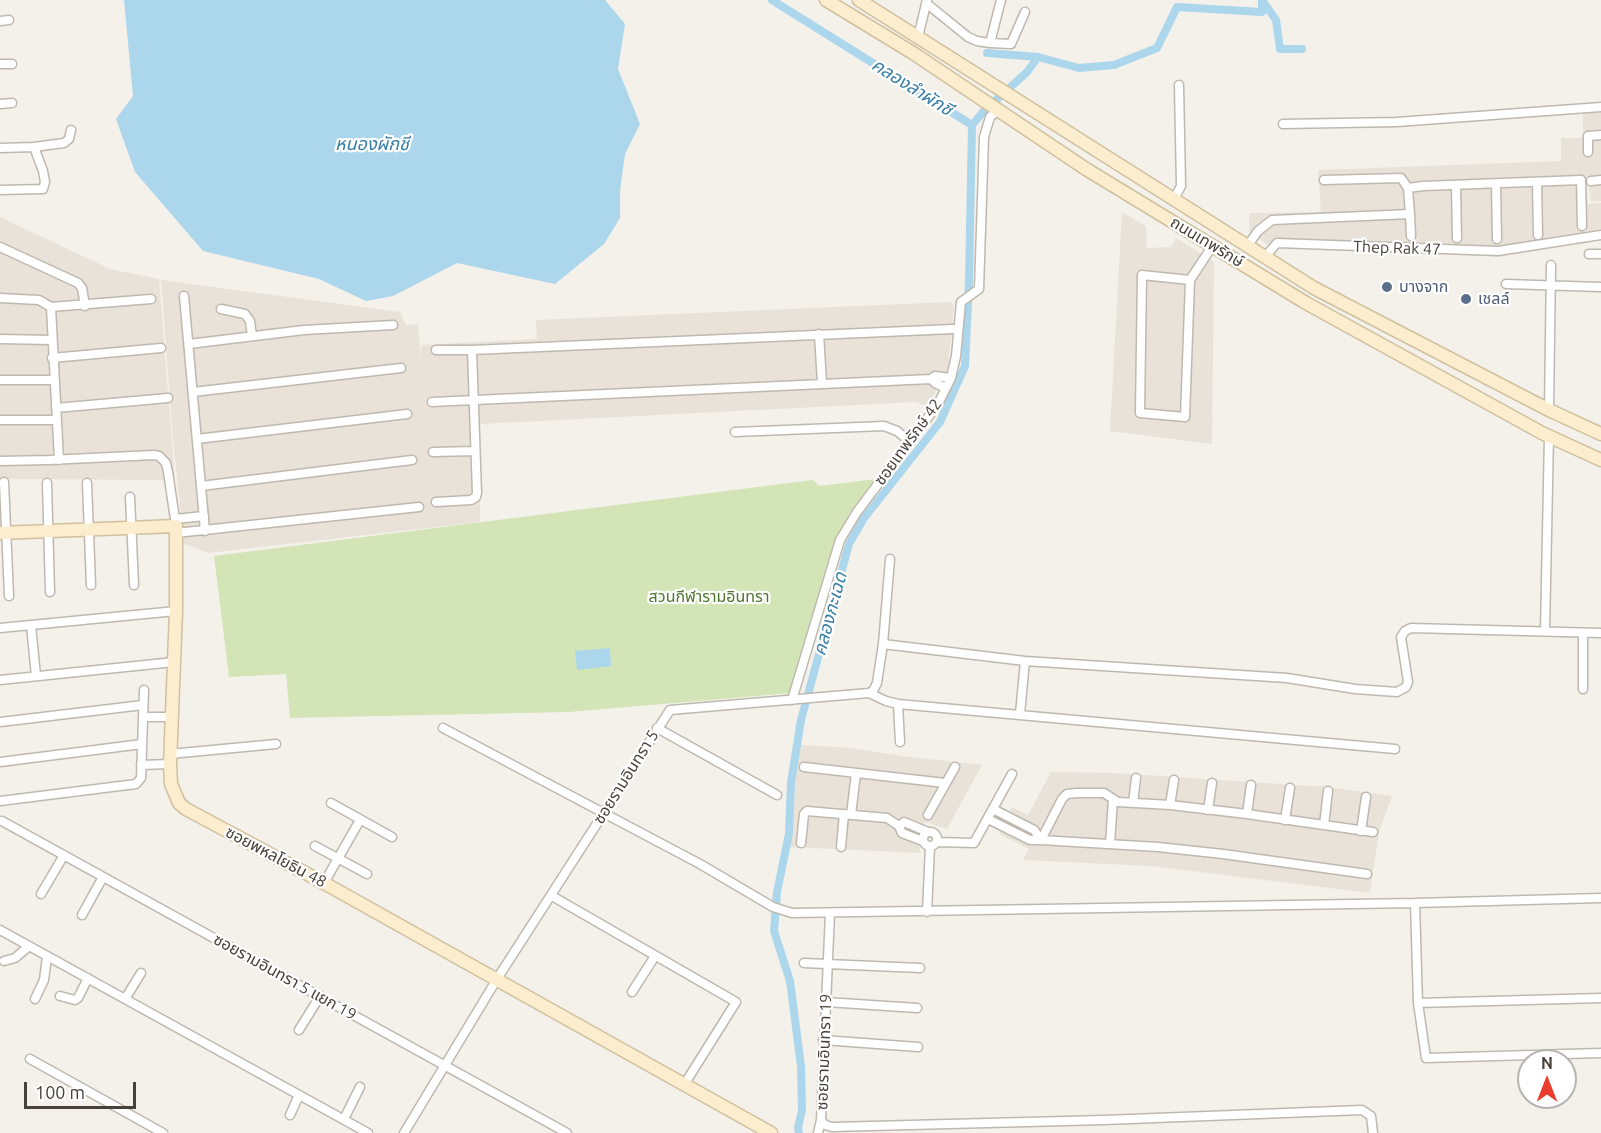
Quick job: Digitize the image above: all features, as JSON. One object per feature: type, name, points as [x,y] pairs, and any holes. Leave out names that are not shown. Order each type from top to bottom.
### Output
[{"type":"main road","name":"ถนนเทพรักษ์","points":[[826,0],[913,53],[1086,169],[1306,303],[1548,436],[1601,460]]},
{"type":"main road","name":"ถนนเทพรักษ์","points":[[860,0],[1314,288],[1549,410],[1601,434]]},
{"type":"main road","points":[[3,533],[176,526]]},
{"type":"main road","name":"ซอยพหลโยธิน 48","points":[[176,526],[176,611],[170,759],[171,784],[175,796],[186,809],[324,883],[771,1133]]},
{"type":"street","points":[[990,43],[1001,0]]},
{"type":"street","points":[[918,37],[927,2],[968,37],[990,43],[1011,44],[1025,12]]},
{"type":"street","points":[[0,64],[12,64]]},
{"type":"street","points":[[1174,199],[1181,186],[1179,85]]},
{"type":"street","points":[[0,104],[12,103]]},
{"type":"street","points":[[1283,124],[1397,122],[1601,107]]},
{"type":"street","name":"ซอยเทพรักษ์ 42","points":[[792,700],[840,540],[857,512],[938,404],[951,378],[956,356],[960,305],[964,298],[979,290],[984,136],[990,117],[995,110]]},
{"type":"street","points":[[0,148],[64,143],[69,140],[71,130]]},
{"type":"street","points":[[1588,152],[1588,136],[1601,135]]},
{"type":"street","points":[[0,190],[43,189],[45,182],[43,171],[34,147]]},
{"type":"street","points":[[1324,180],[1401,178],[1408,188],[1411,236]]},
{"type":"street","points":[[1408,188],[1581,180],[1582,226]]},
{"type":"street","points":[[1591,181],[1601,180]]},
{"type":"street","points":[[1537,182],[1538,236]]},
{"type":"street","points":[[1496,184],[1497,239]]},
{"type":"street","points":[[1456,185],[1457,238]]},
{"type":"street","points":[[1248,245],[1258,231],[1272,220],[1410,214]]},
{"type":"street","name":"Thep Rak 47","points":[[1265,257],[1277,243],[1498,251],[1601,235]]},
{"type":"street","points":[[1190,280],[1142,275],[1140,413],[1185,417],[1190,280],[1213,245]]},
{"type":"street","points":[[0,247],[78,283],[82,288],[85,306]]},
{"type":"street","points":[[1589,254],[1601,254]]},
{"type":"street","points":[[1549,410],[1551,265]]},
{"type":"street","points":[[1506,284],[1601,287]]},
{"type":"street","points":[[184,296],[205,531]]},
{"type":"street","points":[[0,298],[39,300],[51,308],[151,299]]},
{"type":"street","points":[[51,308],[59,460]]},
{"type":"street","points":[[221,309],[245,314],[250,321],[252,336]]},
{"type":"street","points":[[189,344],[328,328],[393,325]]},
{"type":"street","points":[[436,350],[953,328]]},
{"type":"street","points":[[819,334],[822,383]]},
{"type":"street","points":[[0,339],[51,340]]},
{"type":"street","points":[[52,358],[161,348]]},
{"type":"street","points":[[436,502],[471,500],[476,497],[477,493],[472,350]]},
{"type":"street","points":[[193,392],[401,368]]},
{"type":"street","points":[[432,402],[931,379],[941,376],[951,378]]},
{"type":"street","points":[[931,379],[946,388]]},
{"type":"street","points":[[0,380],[54,380]]},
{"type":"street","points":[[56,408],[168,398]]},
{"type":"street","points":[[197,439],[407,414]]},
{"type":"street","points":[[0,420],[57,420]]},
{"type":"street","points":[[735,432],[884,426],[897,431],[909,441]]},
{"type":"street","points":[[1545,631],[1548,436]]},
{"type":"street","points":[[433,452],[475,451]]},
{"type":"street","points":[[0,461],[154,454],[166,463],[176,526]]},
{"type":"street","points":[[201,486],[412,460]]},
{"type":"street","points":[[4,482],[3,533],[9,596]]},
{"type":"street","points":[[47,483],[50,592]]},
{"type":"street","points":[[87,483],[91,585]]},
{"type":"street","points":[[130,497],[134,585]]},
{"type":"street","points":[[176,526],[205,531],[419,507]]},
{"type":"street","points":[[176,526],[204,516]]},
{"type":"street","points":[[890,559],[883,644],[877,683],[873,691],[869,693],[886,701],[898,704],[1395,748]]},
{"type":"street","points":[[0,628],[176,611]]},
{"type":"street","points":[[31,625],[36,676]]},
{"type":"street","points":[[883,644],[1025,661],[1287,678],[1355,689],[1397,692],[1406,687],[1408,682],[1401,637],[1411,628],[1601,633]]},
{"type":"street","points":[[1583,633],[1583,689]]},
{"type":"street","points":[[1020,714],[1025,661]]},
{"type":"street","points":[[0,680],[174,662]]},
{"type":"street","points":[[0,801],[131,786],[141,778],[144,690]]},
{"type":"street","name":"ซอยรามอินทรา 5","points":[[404,1133],[497,979],[669,710],[869,693]]},
{"type":"street","points":[[898,704],[900,742]]},
{"type":"street","points":[[0,722],[143,705]]},
{"type":"street","points":[[143,717],[172,717]]},
{"type":"street","points":[[443,728],[784,911],[927,912],[1601,898]]},
{"type":"street","points":[[657,728],[777,795]]},
{"type":"street","points":[[0,762],[142,744]]},
{"type":"street","points":[[141,765],[276,744]]},
{"type":"street","points":[[928,815],[955,766]]},
{"type":"street","points":[[804,767],[945,783]]},
{"type":"street","points":[[841,847],[856,773]]},
{"type":"street","points":[[801,843],[805,811],[887,818],[899,826],[902,832],[930,843],[974,843],[1012,774]]},
{"type":"street","points":[[1133,803],[1136,778]]},
{"type":"street","points":[[1170,805],[1174,780]]},
{"type":"street","points":[[1208,810],[1212,783]]},
{"type":"street","points":[[1247,814],[1251,785]]},
{"type":"street","points":[[1285,820],[1290,788]]},
{"type":"street","points":[[1324,825],[1328,791]]},
{"type":"street","points":[[1041,840],[1062,799],[1067,794],[1104,793],[1118,802],[1170,805],[1247,814],[1372,832]]},
{"type":"street","points":[[1361,831],[1366,797]]},
{"type":"street","points":[[1110,844],[1113,799]]},
{"type":"street","points":[[331,803],[392,837]]},
{"type":"street","points":[[993,809],[1034,830],[1041,840]]},
{"type":"street","points":[[988,819],[1029,840],[1158,847],[1367,874]]},
{"type":"street","points":[[324,883],[360,820]]},
{"type":"street","name":"ซอยรามอินทรา 5 แยก 19","points":[[2,821],[567,1133]]},
{"type":"street","points":[[899,826],[904,822],[935,834],[930,843],[927,912]]},
{"type":"street","points":[[315,846],[367,874]]},
{"type":"street","points":[[41,894],[64,855]]},
{"type":"street","points":[[82,915],[103,877]]},
{"type":"street","points":[[552,896],[736,1002],[684,1085]]},
{"type":"street","points":[[1415,903],[1418,1003],[1426,1058],[1601,1053]]},
{"type":"street","name":"ซอยรามอินทรา 19","points":[[830,913],[821,1120],[825,1125],[832,1127],[1104,1120],[1362,1110],[1371,1116],[1373,1133]]},
{"type":"street","points":[[0,930],[368,1133]]},
{"type":"street","points":[[4,961],[15,958],[29,946]]},
{"type":"street","points":[[632,992],[654,956]]},
{"type":"street","points":[[34,999],[44,980],[47,957]]},
{"type":"street","points":[[804,963],[920,968]]},
{"type":"street","points":[[125,999],[141,973]]},
{"type":"street","points":[[60,996],[75,1000],[78,998],[87,978]]},
{"type":"street","points":[[299,1030],[320,996]]},
{"type":"street","points":[[1418,1003],[1601,998]]},
{"type":"street","points":[[826,1002],[916,1008]]},
{"type":"street","points":[[823,1040],[918,1047]]},
{"type":"street","points":[[30,1059],[163,1133]]},
{"type":"street","points":[[344,1119],[360,1087]]},
{"type":"street","points":[[290,1115],[299,1095]]},
{"type":"street","points":[[818,1133],[821,1120]]},
{"type":"shaded area","points":[[1601,110],[1601,201],[1591,201],[1586,172],[1588,204],[1601,203],[1601,229],[1498,246],[1277,240],[1269,246],[1249,232],[1249,213],[1321,212],[1318,170],[1561,161],[1561,138],[1583,138],[1583,112]]},
{"type":"shaded area","points":[[1122,212],[1146,226],[1147,248],[1171,247],[1176,238],[1214,262],[1212,444],[1110,431]]},
{"type":"shaded area","points":[[0,217],[110,269],[159,279],[175,480],[0,479]]},
{"type":"shaded area","points":[[161,280],[400,312],[406,325],[418,324],[421,359],[421,345],[537,339],[536,320],[949,302],[954,304],[948,367],[928,407],[916,402],[480,424],[480,522],[208,553],[184,544],[173,439]]},
{"type":"shaded area","points":[[801,745],[852,748],[982,765],[947,829],[925,822],[916,844],[919,846],[920,853],[790,847],[793,834],[795,783]]},
{"type":"shaded area","points":[[1051,772],[1116,773],[1327,787],[1392,796],[1379,832],[1370,893],[1151,866],[1023,860],[1029,849],[999,834],[1012,807],[1028,815]]},
{"type":"green space","name":"สวนกีฬารามอินทรา","points":[[876,479],[849,514],[838,538],[792,693],[569,712],[290,718],[286,674],[229,677],[214,556],[813,480],[819,486]]},
{"type":"water","name":"หนองผักชี","points":[[124,0],[605,0],[625,24],[618,69],[640,124],[625,154],[620,191],[620,218],[604,244],[555,284],[457,263],[393,296],[366,301],[319,279],[203,251],[135,172],[116,119],[133,96]]},
{"type":"water","points":[[610,648],[611,666],[577,670],[575,651]]},
{"type":"waterway","name":"คลองลำผักชี","points":[[772,0],[972,125],[1027,72],[1038,57]]},
{"type":"waterway","points":[[1262,0],[1276,20],[1280,49],[1302,49]]},
{"type":"waterway","points":[[987,53],[1038,57],[1079,68],[1114,65],[1157,48],[1177,7],[1262,12],[1262,0]]},
{"type":"waterway","name":"คลองกะเฉด","points":[[799,1133],[802,1110],[801,1066],[790,981],[774,931],[777,892],[789,834],[791,783],[801,720],[849,544],[864,518],[940,422],[965,366],[972,125]]},
{"type":"place","name":"บางจาก","points":[[1387,287]]},
{"type":"place","name":"เชลล์","points":[[1466,299]]}]
